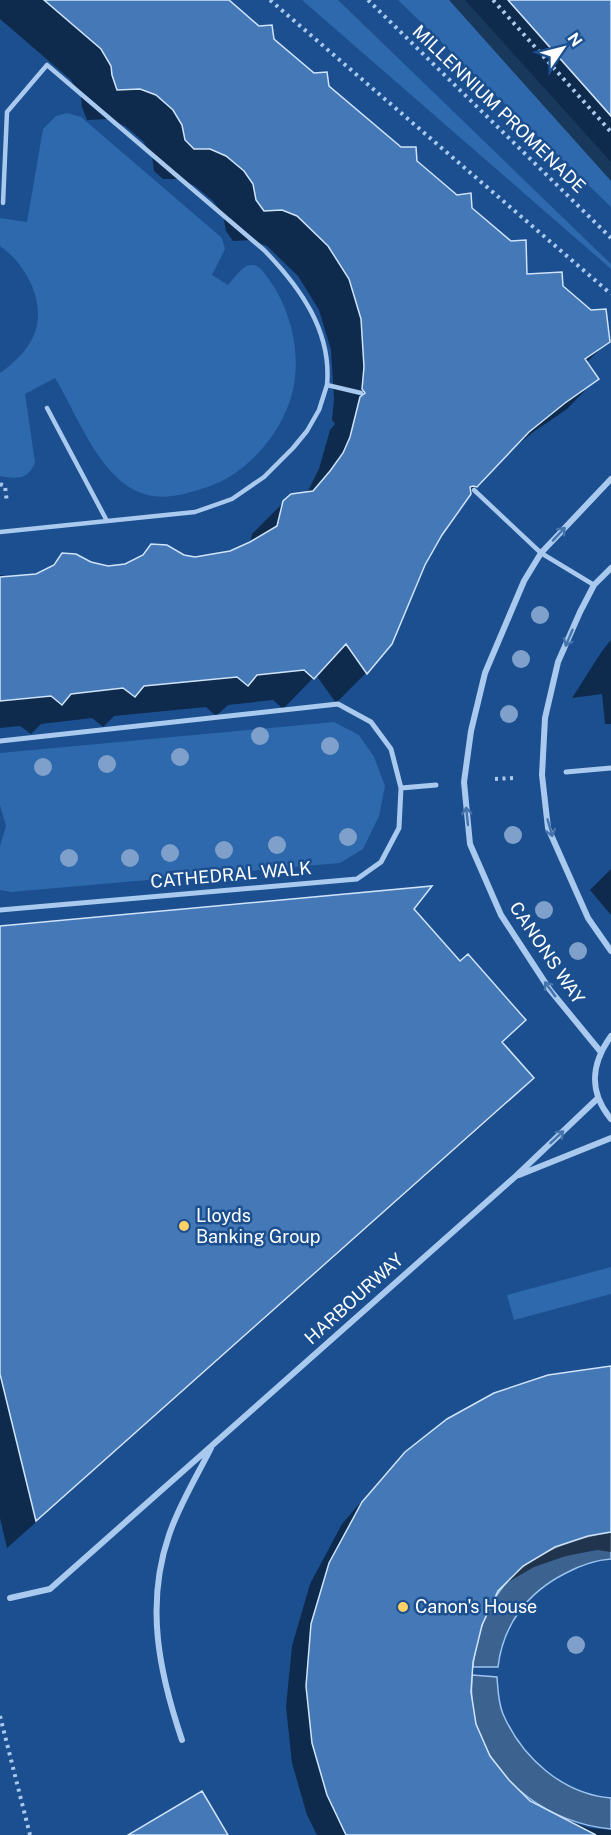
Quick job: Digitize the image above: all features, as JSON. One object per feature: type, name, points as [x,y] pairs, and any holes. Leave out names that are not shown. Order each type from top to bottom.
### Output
[{"type":"street","name":"CANONS WAY","points":[[600,1051],[550,990],[501,915],[470,844],[464,782],[471,731],[485,673],[519,590],[542,553],[611,478]]},
{"type":"street","points":[[611,568],[594,585],[558,662],[545,718],[542,775],[548,828],[588,918],[611,951]]},
{"type":"street","name":"CATHEDRAL WALK","points":[[0,741],[338,704],[371,722],[391,749],[401,788],[399,828],[381,862],[357,879],[0,910]]},
{"type":"street","points":[[566,772],[611,768]]},
{"type":"street","points":[[401,788],[436,785]]},
{"type":"street","points":[[611,1036],[600,1051],[594,1074],[598,1098],[611,1119]]},
{"type":"street","name":"HARBOURWAY","points":[[10,1598],[50,1589],[516,1176],[598,1098]]},
{"type":"street","name":"HARBOURWAY","points":[[516,1176],[611,1138]]},
{"type":"street","name":"HARBOURWAY","points":[[182,1740],[169,1701],[158,1647],[156,1609],[158,1573],[170,1533],[213,1445]]},
{"type":"lane","points":[[0,532],[195,512],[232,499],[246,491],[279,463],[307,431],[319,410],[327,385],[328,368],[326,349],[311,310],[289,276],[264,250],[47,65],[7,112],[3,203]]},
{"type":"lane","points":[[327,385],[361,393]]},
{"type":"lane","points":[[47,408],[106,521]]},
{"type":"lane","points":[[474,490],[542,553],[594,585]]},
{"type":"path","points":[[270,0],[611,294]]},
{"type":"path","name":"MILLENNIUM PROMENADE","points":[[368,0],[611,238]]},
{"type":"path","points":[[493,0],[611,132]]},
{"type":"path","points":[[488,780],[518,777]]},
{"type":"path","points":[[0,1716],[30,1835]]},
{"type":"shaded area","points":[[302,0],[338,0],[611,264],[611,269]]},
{"type":"shaded area","points":[[398,0],[465,0],[611,162],[611,207]]},
{"type":"shaded area","points":[[67,113],[81,117],[222,238],[225,249],[212,275],[228,285],[244,267],[256,266],[263,271],[275,289],[286,312],[293,338],[296,364],[292,394],[286,411],[278,427],[255,457],[226,479],[210,486],[160,497],[144,494],[128,486],[102,461],[55,378],[25,394],[35,462],[32,468],[21,477],[0,476],[0,373],[28,346],[34,335],[38,310],[32,285],[26,274],[0,246],[0,218],[27,222],[43,129],[56,116]]},
{"type":"shaded area","points":[[334,722],[359,735],[374,757],[385,786],[379,816],[363,849],[340,863],[11,892],[0,890],[0,846],[6,826],[0,805],[0,753]]},
{"type":"shaded area","points":[[611,1267],[611,1294],[514,1320],[507,1295]]},
{"type":"shaded area","points":[[611,1532],[611,1559],[577,1568],[540,1590],[529,1600],[512,1623],[505,1637],[498,1667],[473,1667],[478,1639],[486,1615],[510,1578],[545,1553],[587,1537]]},
{"type":"shaded area","points":[[472,1675],[497,1677],[500,1705],[511,1730],[521,1745],[546,1771],[577,1789],[611,1798],[611,1829],[567,1819],[528,1797],[511,1783],[497,1766],[476,1725],[473,1713]]},
{"type":"building","points":[[44,0],[229,0],[259,26],[272,25],[274,39],[314,73],[327,72],[329,86],[401,147],[416,147],[417,161],[457,195],[471,193],[472,208],[511,241],[526,240],[527,274],[562,272],[563,286],[591,310],[606,309],[610,342],[585,359],[599,379],[529,432],[477,487],[470,487],[471,494],[442,535],[425,565],[392,644],[367,674],[346,644],[314,679],[304,670],[257,675],[248,686],[237,677],[144,686],[135,697],[123,688],[71,694],[62,705],[51,696],[0,701],[0,577],[36,574],[54,565],[62,553],[76,554],[91,562],[108,566],[125,564],[143,555],[151,544],[167,545],[184,555],[195,557],[230,551],[250,542],[277,526],[283,501],[291,494],[313,491],[330,471],[343,453],[350,437],[360,397],[365,393],[362,389],[364,367],[361,319],[349,279],[328,246],[297,216],[282,210],[264,211],[256,200],[253,184],[244,171],[226,156],[210,149],[194,149],[185,140],[182,125],[173,110],[156,95],[140,89],[117,90],[111,66],[101,49]]},
{"type":"building","points":[[508,0],[611,0],[611,116]]},
{"type":"building","name":"Lloyds Banking Group","points":[[432,886],[414,909],[460,961],[468,954],[526,1020],[502,1042],[534,1078],[36,1521],[0,1374],[0,926]]},
{"type":"building","name":"Canon's House","points":[[611,1366],[611,1532],[588,1536],[555,1547],[523,1566],[498,1591],[482,1625],[473,1662],[471,1692],[476,1724],[490,1756],[509,1780],[530,1801],[596,1835],[346,1835],[327,1795],[312,1743],[306,1686],[311,1624],[329,1563],[362,1502],[405,1452],[447,1419],[494,1393],[548,1375]]},
{"type":"building","points":[[202,1791],[228,1835],[128,1835]]},
{"type":"place","name":"Lloyds Banking Group","points":[[184,1226]]},
{"type":"place","name":"Canon's House","points":[[403,1607]]}]
